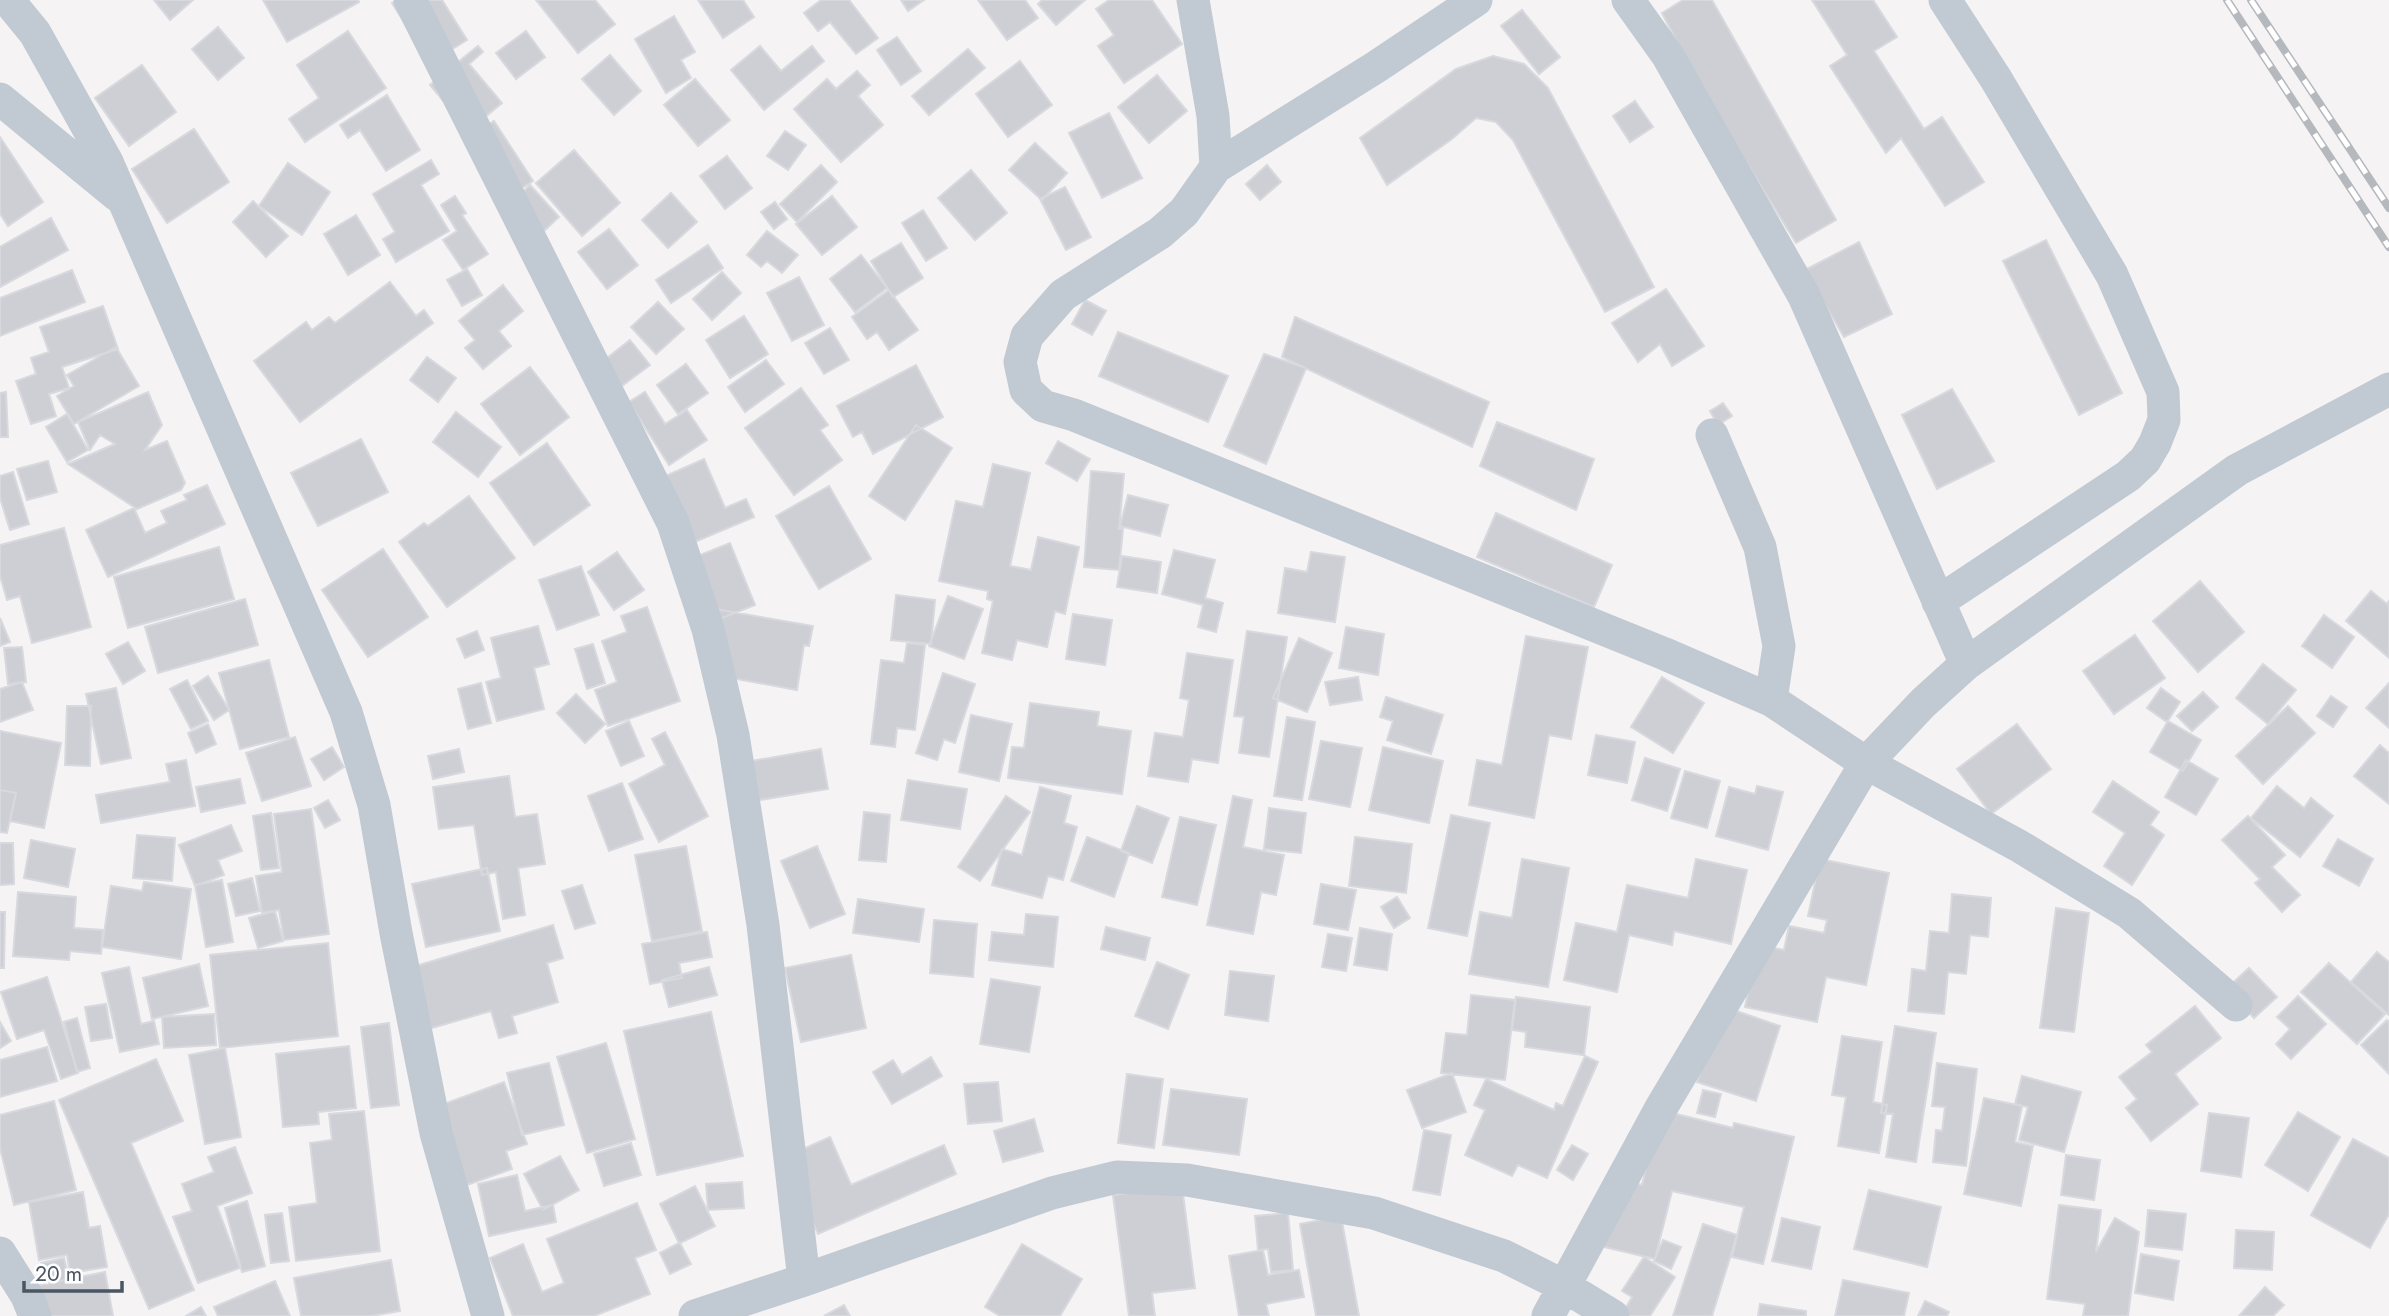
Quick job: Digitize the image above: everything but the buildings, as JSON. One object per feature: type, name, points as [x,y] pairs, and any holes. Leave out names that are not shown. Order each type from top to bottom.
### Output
[{"type":"street","points":[[8,0],[35,33],[107,162],[346,712],[374,805],[396,933],[436,1133],[488,1316]]},
{"type":"street","points":[[410,0],[673,523],[708,629],[733,735],[763,925],[804,1280]]},
{"type":"street","points":[[1193,0],[1213,116],[1216,167]]},
{"type":"street","points":[[1476,0],[1376,67],[1216,167],[1184,212],[1160,233],[1063,295],[1027,337],[1020,362],[1026,390],[1043,406],[1087,420],[1665,654],[1771,701],[1866,763],[2019,846],[2129,913],[2236,1005]]},
{"type":"street","points":[[1628,0],[1668,56],[1804,296],[1966,664]]},
{"type":"street","points":[[1938,602],[2128,476],[2150,452],[2164,420],[2163,392],[2112,275],[1996,79],[1945,0]]},
{"type":"street","points":[[0,99],[125,202]]},
{"type":"street","points":[[1548,1316],[1661,1108],[1866,763],[1923,703],[1966,664],[2237,470],[2389,389]]},
{"type":"street","points":[[1712,435],[1760,547],[1779,646],[1771,701]]},
{"type":"street","points":[[695,1316],[1052,1193],[1116,1177],[1187,1180],[1374,1213],[1504,1255],[1564,1286],[1613,1316]]},
{"type":"street","points":[[0,1253],[27,1296],[35,1316]]},
{"type":"railway","points":[[2227,0],[2389,247]]},
{"type":"railway","points":[[2251,0],[2389,208]]}]
